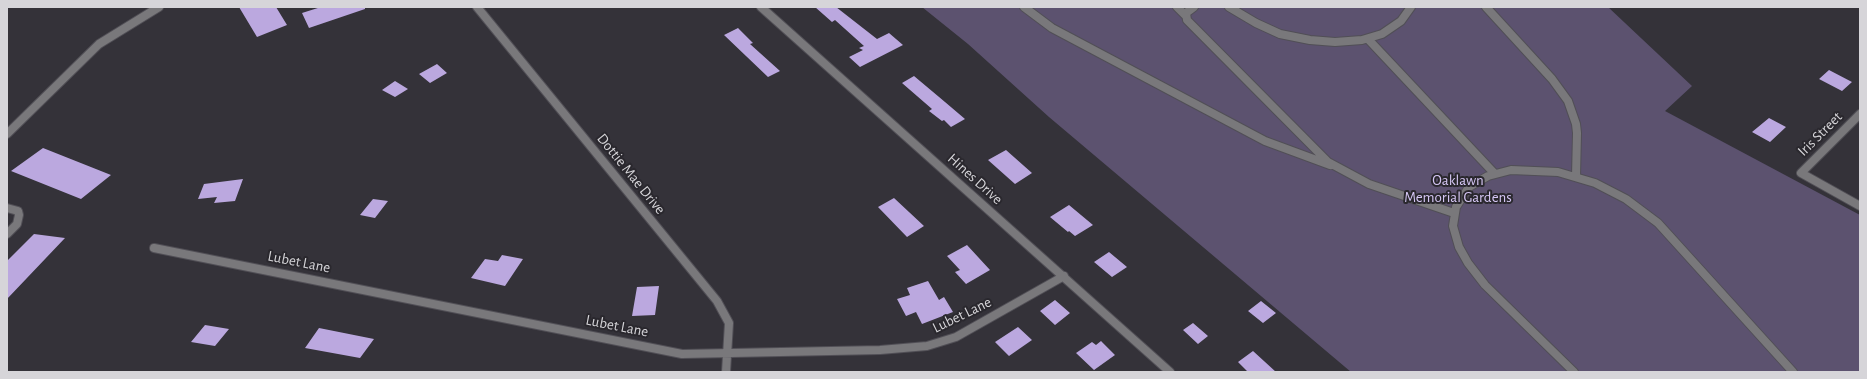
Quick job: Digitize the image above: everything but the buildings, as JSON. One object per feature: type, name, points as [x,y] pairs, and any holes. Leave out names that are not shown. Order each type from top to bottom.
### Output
[{"type":"street","points":[[7,134],[99,44],[159,7]]},
{"type":"street","name":"Dottie Mae Drive","points":[[477,7],[717,301],[728,323],[728,353],[726,372]]},
{"type":"street","name":"Hines Drive","points":[[761,7],[1170,372]]},
{"type":"street","points":[[1024,7],[1052,28],[1265,141],[1334,167],[1369,184],[1454,213]]},
{"type":"street","points":[[1177,7],[1186,16],[1191,24],[1334,167]]},
{"type":"street","points":[[1186,16],[1186,13],[1194,7]]},
{"type":"street","points":[[1229,7],[1270,30],[1293,37],[1330,42],[1368,39],[1393,28],[1405,18],[1411,7]]},
{"type":"street","points":[[1486,7],[1552,79],[1568,101],[1578,133],[1576,176]]},
{"type":"street","points":[[1368,39],[1494,173]]},
{"type":"street","name":"Iris Street","points":[[1860,114],[1801,173],[1860,206]]},
{"type":"street","points":[[1574,372],[1493,292],[1473,270],[1456,239],[1453,226],[1454,213],[1458,201],[1469,187],[1494,173],[1511,170],[1540,170],[1576,176],[1616,193],[1652,218],[1793,372]]},
{"type":"street","points":[[7,208],[18,211],[20,215],[17,224],[7,234]]},
{"type":"street","name":"Lubet Lane","points":[[154,248],[682,354],[880,350],[942,343],[956,337],[1064,276]]},
{"type":"green space","name":"Oaklawn Memorial Gardens","points":[[922,7],[1608,7],[1692,86],[1665,111],[1860,215],[1860,372],[1351,372],[1049,117],[968,44]]}]
